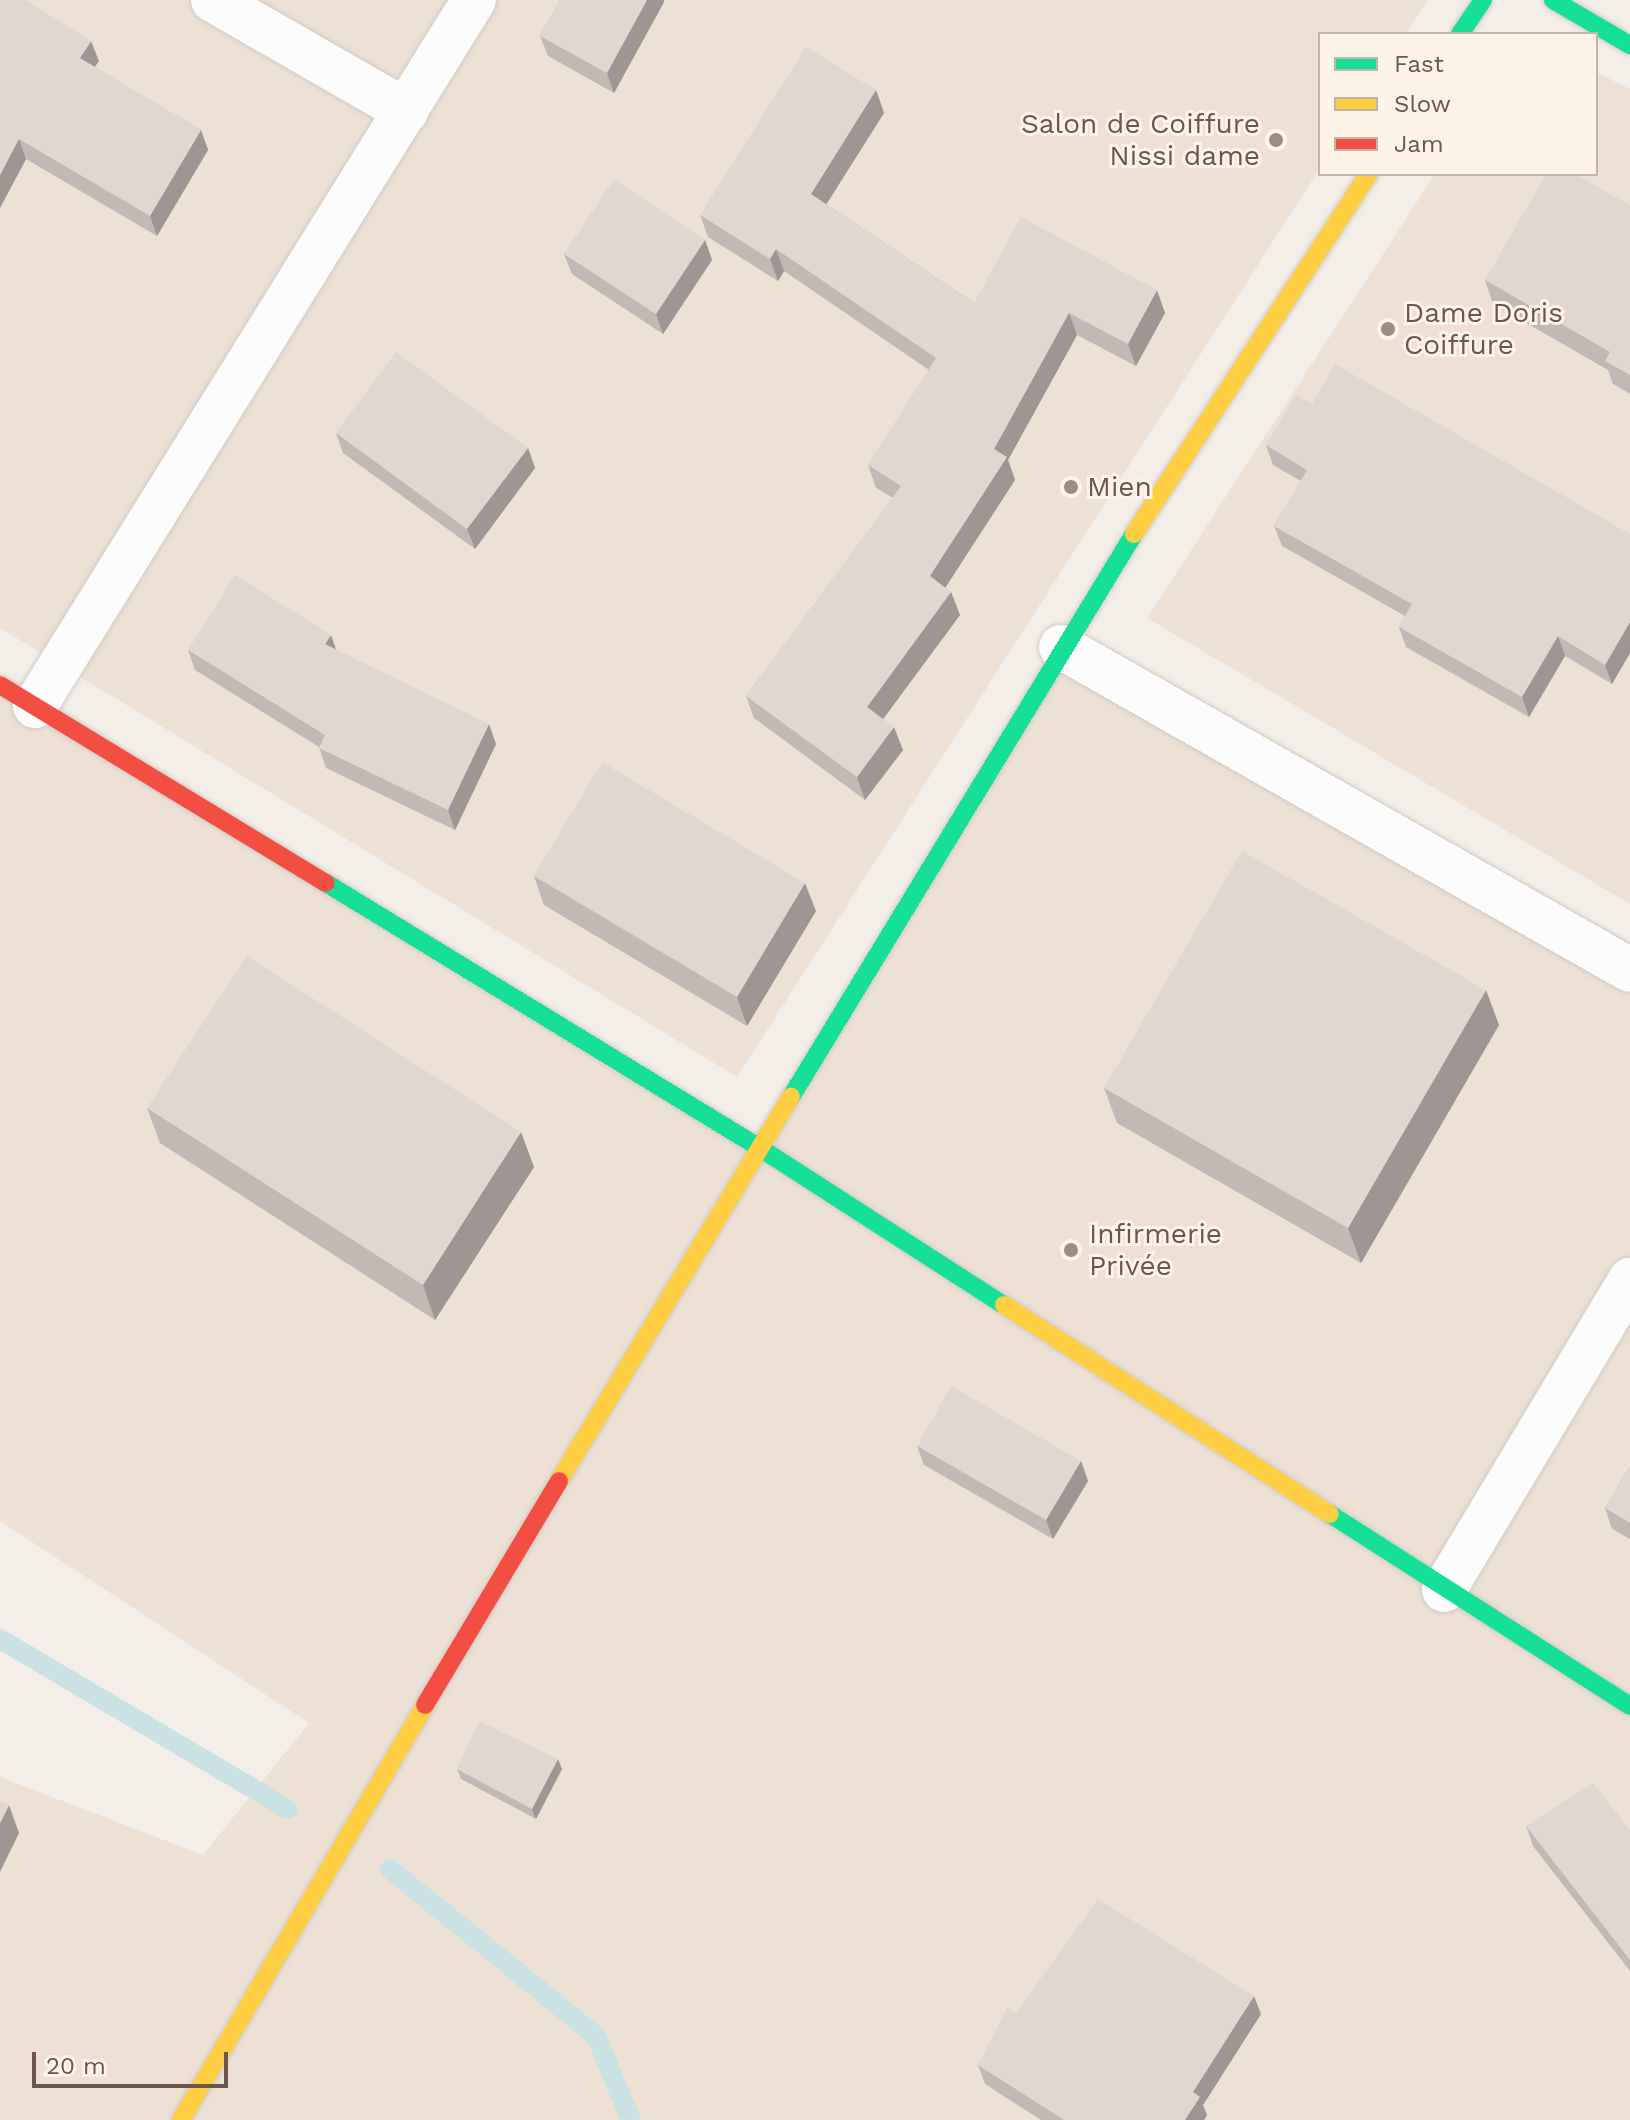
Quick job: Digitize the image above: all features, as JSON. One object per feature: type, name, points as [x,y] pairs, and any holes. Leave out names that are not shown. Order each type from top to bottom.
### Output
[{"type":"street","points":[[213,0],[406,111]]},
{"type":"street","points":[[474,0],[406,111],[18,696],[760,1148],[1444,1590],[1630,1706]]},
{"type":"street","points":[[1461,32],[1483,0]]},
{"type":"street","points":[[1553,0],[1630,45]]},
{"type":"street","points":[[181,2120],[305,1904],[1061,647],[1368,176]]},
{"type":"street","points":[[1061,647],[1630,970]]},
{"type":"street","points":[[1444,1590],[1630,1280]]},
{"type":"shaded area","points":[[0,0],[1428,0],[1407,32],[1318,32],[1318,171],[737,1077],[0,628]]},
{"type":"shaded area","points":[[1598,73],[1630,89],[1630,904],[1147,618],[1434,176],[1598,176]]},
{"type":"shaded area","points":[[1061,647],[1630,970],[1630,2120],[0,2120],[0,1777],[203,1855],[309,1723],[0,1521],[0,685],[759,1148]]},
{"type":"building","points":[[0,0],[26,0],[91,41],[80,58],[201,130],[150,216],[19,139],[0,175]]},
{"type":"building","points":[[560,0],[647,0],[607,73],[540,36]]},
{"type":"building","points":[[806,47],[876,90],[811,194],[974,303],[1021,217],[1157,290],[1128,344],[1069,313],[994,449],[1007,457],[930,576],[951,592],[867,707],[894,727],[857,777],[746,696],[901,486],[868,465],[936,358],[776,249],[770,259],[700,215]]},
{"type":"building","points":[[1545,176],[1579,176],[1630,205],[1630,375],[1605,361],[1610,352],[1485,280]]},
{"type":"building","points":[[614,179],[705,240],[656,314],[564,254]]},
{"type":"building","points":[[396,352],[528,448],[467,529],[336,433]]},
{"type":"building","points":[[1335,364],[1630,534],[1630,622],[1605,665],[1558,636],[1522,697],[1399,627],[1412,604],[1274,526],[1307,470],[1266,445],[1296,395],[1312,404]]},
{"type":"building","points":[[235,575],[331,635],[325,644],[489,724],[448,810],[319,748],[325,735],[188,650]]},
{"type":"building","points":[[602,762],[805,883],[737,997],[534,876]]},
{"type":"building","points":[[1242,851],[1486,990],[1348,1228],[1104,1088]]},
{"type":"building","points":[[247,956],[521,1132],[423,1285],[147,1108]]},
{"type":"building","points":[[951,1386],[1081,1461],[1046,1520],[917,1446]]},
{"type":"building","points":[[1630,1466],[1630,1523],[1605,1508]]},
{"type":"building","points":[[479,1721],[558,1759],[532,1809],[457,1769]]},
{"type":"building","points":[[1593,1783],[1630,1830],[1630,1960],[1526,1826]]},
{"type":"building","points":[[0,1801],[9,1805],[0,1823]]},
{"type":"building","points":[[1098,1899],[1254,1996],[1193,2092],[1200,2097],[1185,2120],[1064,2120],[978,2065],[1007,2008],[1016,2013]]},
{"type":"waterway","points":[[0,1639],[288,1809]]},
{"type":"waterway","points":[[390,1869],[596,2036],[631,2120]]},
{"type":"traffic: fast","points":[[1461,32],[1483,0]]},
{"type":"traffic: fast","points":[[1553,0],[1630,45]]},
{"type":"traffic: fast","points":[[791,1097],[1134,534]]},
{"type":"traffic: fast","points":[[326,883],[760,1148],[1004,1305]]},
{"type":"traffic: fast","points":[[1330,1514],[1630,1706]]},
{"type":"traffic: slow","points":[[1134,534],[1368,176]]},
{"type":"traffic: slow","points":[[559,1481],[791,1097]]},
{"type":"traffic: slow","points":[[1004,1305],[1330,1514]]},
{"type":"traffic: slow","points":[[181,2120],[425,1705]]},
{"type":"traffic: jam","points":[[0,685],[326,883]]},
{"type":"traffic: jam","points":[[425,1705],[559,1481]]},
{"type":"place","name":"Salon de Coiffure Nissi dame","points":[[1276,140]]},
{"type":"place","name":"Dame Doris Coiffure","points":[[1388,329]]},
{"type":"place","name":"Mien","points":[[1071,487]]},
{"type":"place","name":"Infirmerie Privée","points":[[1071,1250]]}]
